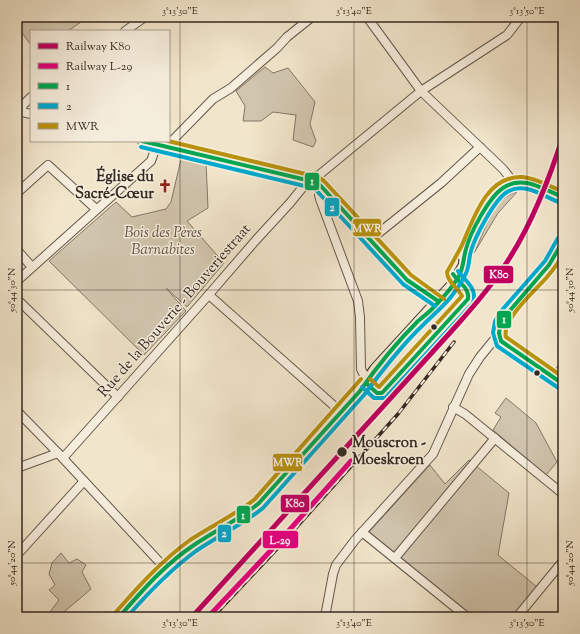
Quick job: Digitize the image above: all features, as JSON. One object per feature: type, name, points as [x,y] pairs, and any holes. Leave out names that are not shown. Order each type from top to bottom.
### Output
[{"type":"main road","points":[[119,617],[165,568],[195,545],[250,511],[263,499],[360,391],[368,378],[419,320],[424,309],[436,300],[454,282],[461,271],[465,252],[488,202],[502,189],[514,183],[526,183],[563,197]]},
{"type":"street","points":[[126,30],[145,17]]},
{"type":"street","points":[[166,147],[213,99],[231,88],[277,48],[287,37],[312,17]]},
{"type":"street","points":[[367,17],[421,91],[503,169],[514,183]]},
{"type":"street","points":[[315,182],[319,175],[421,91],[507,35],[521,17]]},
{"type":"street","points":[[30,98],[19,111],[30,114]]},
{"type":"street","points":[[147,142],[315,182],[324,189],[407,280],[436,300]]},
{"type":"street","points":[[17,281],[96,209],[151,162],[157,144]]},
{"type":"street","points":[[370,240],[441,183],[480,147]]},
{"type":"street","points":[[17,193],[48,165],[96,209]]},
{"type":"street","name":"Rue de la Bouverie - Bouveriestraat","points":[[60,455],[118,397],[209,295],[260,235],[290,203],[303,187],[305,180]]},
{"type":"street","points":[[324,189],[319,195],[320,199],[358,301],[360,317],[361,369],[368,378]]},
{"type":"street","points":[[324,617],[335,568],[362,532],[433,454],[453,407],[474,367],[498,335],[506,314],[548,268],[563,241]]},
{"type":"street","points":[[17,250],[32,267]]},
{"type":"street","points":[[209,295],[341,412]]},
{"type":"street","points":[[17,299],[118,397]]},
{"type":"street","points":[[498,335],[499,339],[503,343],[563,384]]},
{"type":"street","points":[[555,378],[563,367]]},
{"type":"street","points":[[453,407],[465,414],[563,494]]},
{"type":"street","points":[[17,411],[165,568]]},
{"type":"street","points":[[395,558],[495,438]]},
{"type":"street","points":[[17,468],[60,455]]},
{"type":"street","points":[[17,555],[84,481]]},
{"type":"street","points":[[362,532],[467,617]]},
{"type":"street","points":[[517,617],[563,561]]},
{"type":"green space","points":[[17,17],[88,17],[69,30],[30,30],[30,44],[17,26]]},
{"type":"green space","points":[[265,67],[273,73],[288,68],[315,102],[310,124],[316,141],[313,147],[293,140],[296,115],[273,112],[261,121],[243,121],[245,106],[236,91]]},
{"type":"green space","name":"Bois des Pères Barnabites","points":[[182,155],[206,162],[208,208],[187,221],[224,263],[187,307],[166,288],[186,311],[144,355],[49,261],[116,202],[132,217],[166,209],[171,202]]},
{"type":"green space","points":[[517,192],[498,213],[474,253],[485,227],[496,208],[509,195]]},
{"type":"green space","points":[[506,398],[536,423],[557,462],[546,475],[493,430],[501,417],[495,413]]},
{"type":"green space","points":[[469,460],[509,493],[498,555],[537,587],[512,617],[471,617],[369,532],[430,465],[445,484]]},
{"type":"green space","points":[[61,553],[69,563],[77,559],[86,565],[82,572],[91,589],[58,617],[53,617],[49,613],[59,600],[49,590],[55,585],[49,574],[52,563]]},
{"type":"railway","points":[[213,617],[277,549],[398,414],[454,342]]},
{"type":"rail line","name":"K80","points":[[192,617],[457,325],[489,287],[516,247],[532,217],[546,185],[563,136]]},
{"type":"rail line","name":"L-29","points":[[208,617],[275,546],[351,461]]},
{"type":"transit line","name":"MWR","points":[[170,141],[318,177],[324,181],[411,275],[444,299]]},
{"type":"transit line","name":"1","points":[[146,142],[315,182],[320,185],[407,280],[438,301]]},
{"type":"transit line","name":"2","points":[[141,147],[313,188],[403,284],[435,306]]},
{"type":"transit line","name":"MWR","points":[[370,379],[379,387],[462,296],[447,276],[447,272],[462,245],[477,211],[490,191],[499,183],[522,177],[533,179],[563,191]]},
{"type":"transit line","name":"1","points":[[119,617],[154,578],[183,552],[244,515],[259,503],[360,391],[395,346],[418,321],[429,312],[453,285],[461,272],[468,242],[476,225],[486,207],[503,188],[511,184],[526,183],[541,187],[563,197]]},
{"type":"transit line","name":"2","points":[[127,617],[143,599],[186,558],[247,520],[263,508],[364,395],[400,350],[460,285],[466,274],[476,237],[491,210],[502,196],[514,189],[521,188],[534,191],[561,203]]},
{"type":"transit line","name":"2","points":[[558,238],[545,261],[502,310],[495,321],[493,333],[497,346],[560,389]]},
{"type":"transit line","name":"1","points":[[563,241],[549,265],[507,314],[501,324],[499,333],[501,341],[563,384]]},
{"type":"transit line","name":"MWR","points":[[563,254],[551,272],[520,306],[509,322],[506,330],[506,337],[563,377]]},
{"type":"transit line","name":"2","points":[[362,387],[374,398],[385,398],[473,303],[474,293],[470,285],[458,271]]},
{"type":"transit line","name":"1","points":[[366,383],[377,393],[382,393],[468,299],[465,288],[453,274]]},
{"type":"transit line","name":"MWR","points":[[115,613],[150,575],[179,548],[255,499],[361,379]]},
{"type":"place","name":"Église du Sacré-Cœur","points":[[165,186]]},
{"type":"place","name":"Mouscron - Moeskroen","points":[[342,452]]}]
